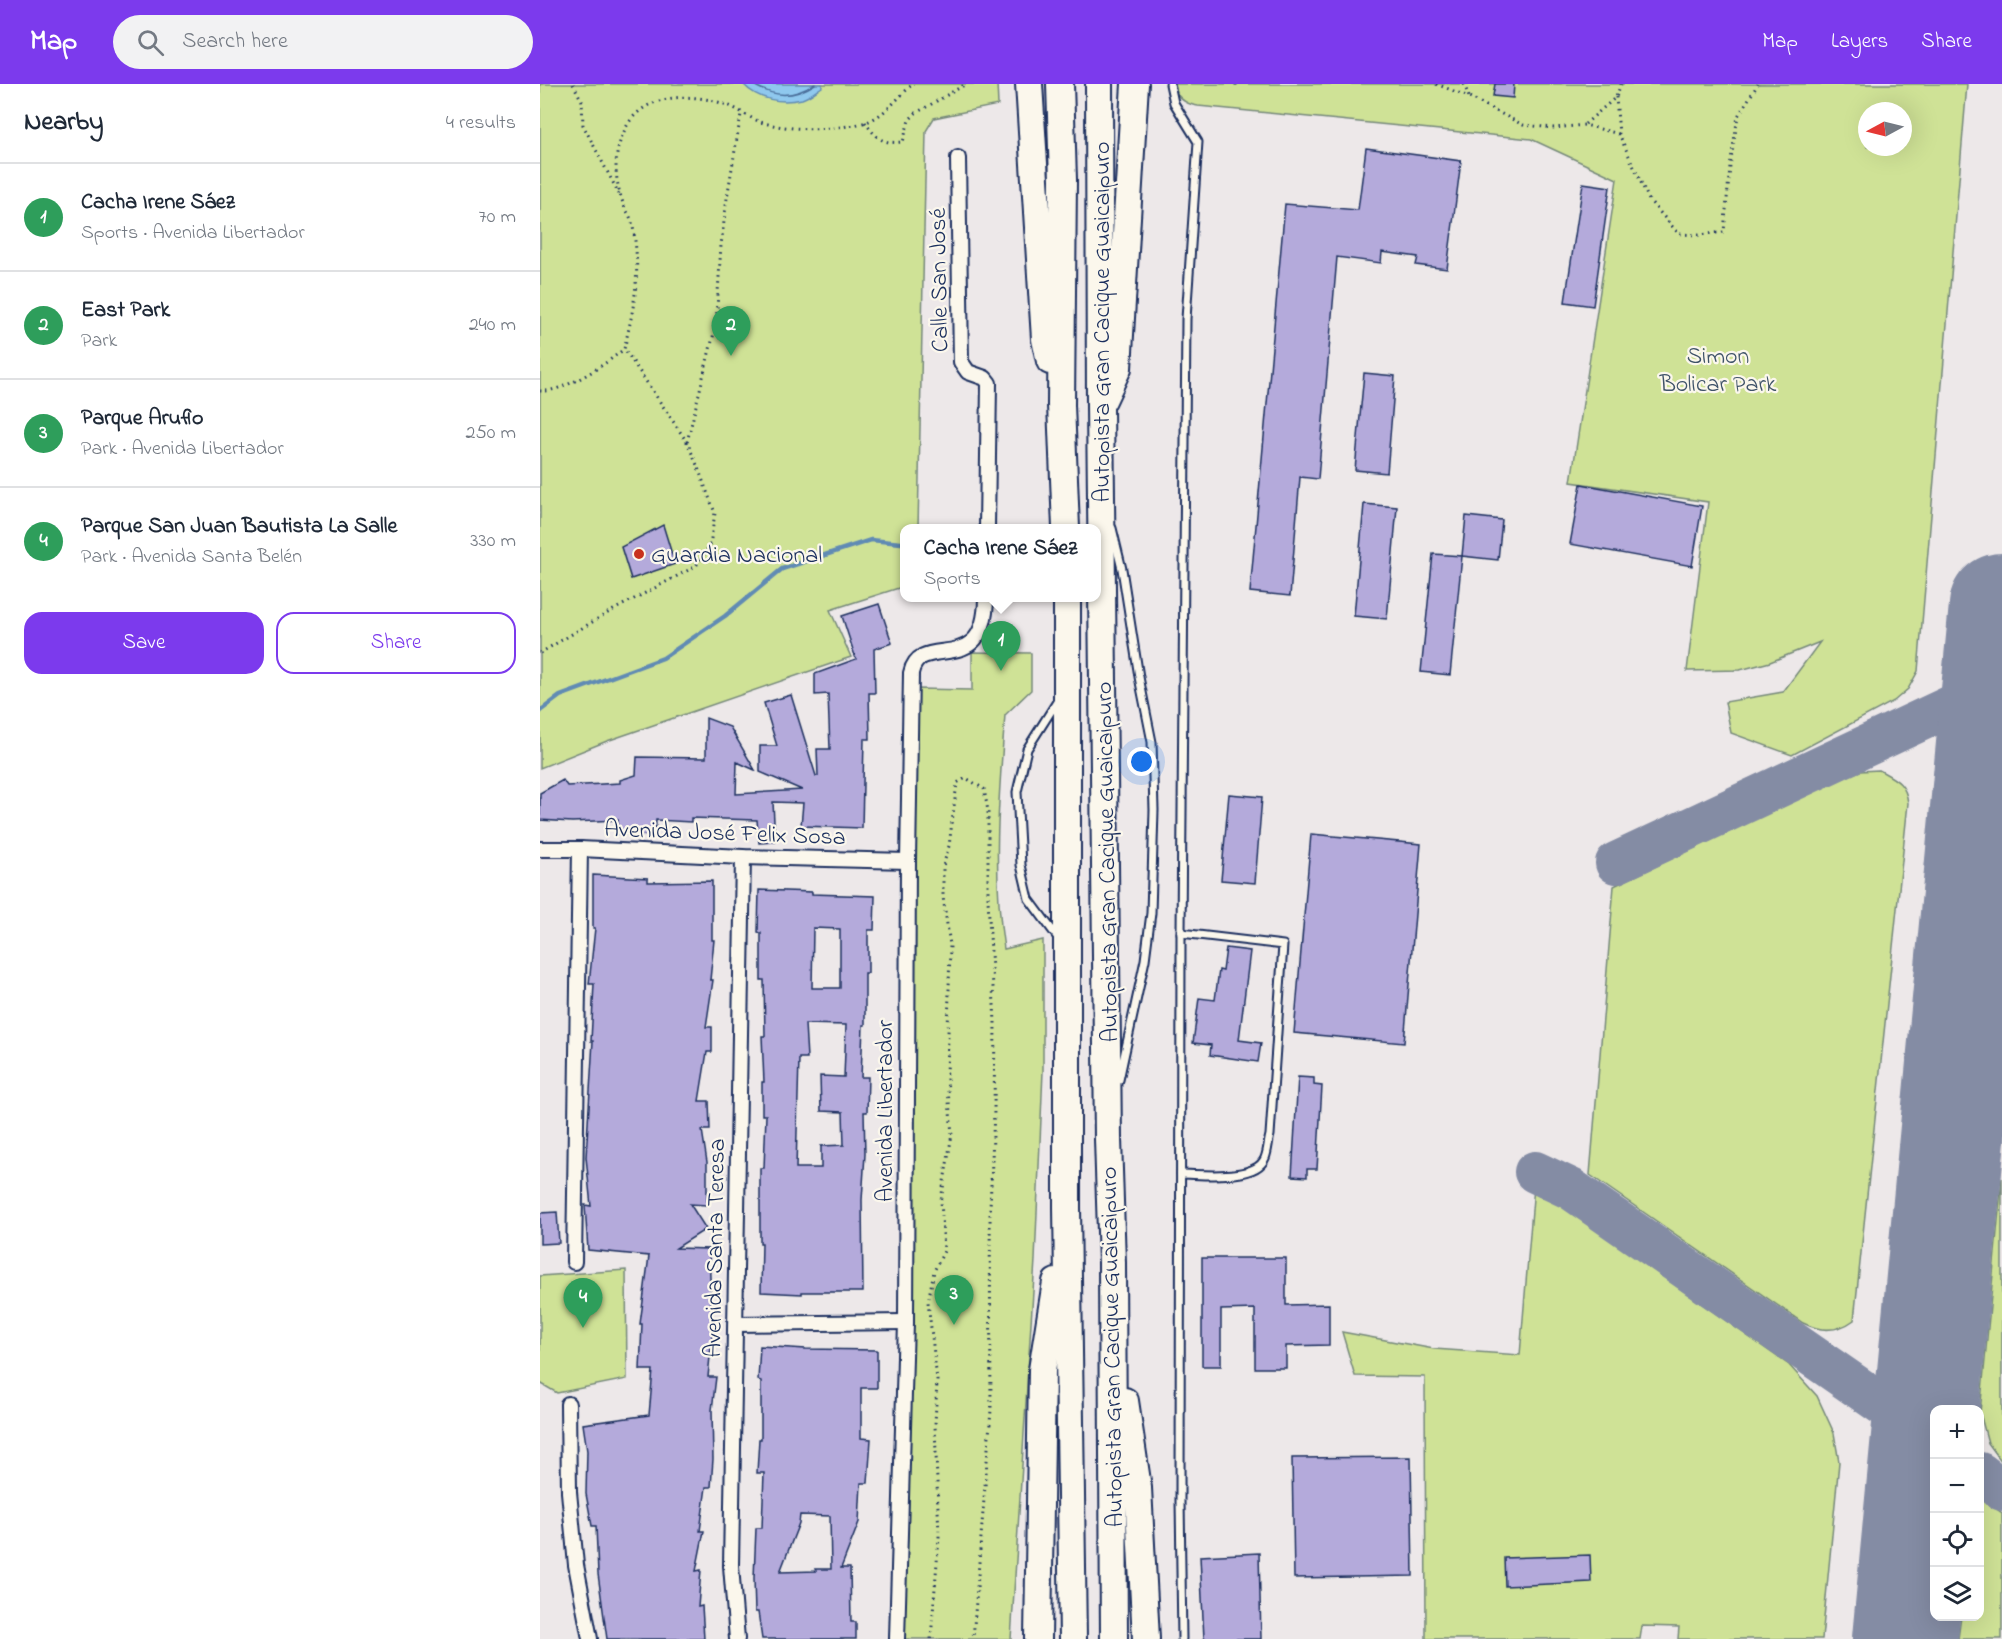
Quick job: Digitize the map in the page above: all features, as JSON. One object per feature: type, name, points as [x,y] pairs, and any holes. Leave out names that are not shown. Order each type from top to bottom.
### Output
[{"type":"highway","points":[[1029,84],[1045,339],[1061,405]]},
{"type":"highway","name":"Autopista Gran Cacique Guaicaipuro","points":[[1060,84],[1063,180],[1061,405],[1066,524]]},
{"type":"highway","name":"Autopista Gran Cacique Guaicaipuro","points":[[1099,84],[1100,406],[1108,1138],[1112,1263],[1114,1639]]},
{"type":"highway","points":[[1100,406],[1118,368],[1136,84]]},
{"type":"highway","name":"Autopista Gran Cacique Guaicaipuro","points":[[1067,602],[1067,1208],[1073,1639]]},
{"type":"highway","points":[[1038,1639],[1042,1370],[1067,1208]]},
{"type":"highway","points":[[1112,1314],[1138,1488],[1146,1639]]},
{"type":"highway","points":[[1028,1639],[1039,1595]]},
{"type":"street","name":"Calle San José","points":[[958,158],[961,362],[968,372],[985,378],[989,383],[987,524]]},
{"type":"street","name":"Avenida Libertador","points":[[897,1639],[906,1322],[911,673],[913,664],[919,658],[928,654],[960,650],[968,646],[981,630],[986,617],[986,602]]},
{"type":"street","name":"Avenida José Felix Sosa","points":[[540,849],[908,861]]},
{"type":"street","points":[[574,1262],[580,849]]},
{"type":"street","name":"Avenida Santa Teresa","points":[[737,1639],[731,1566],[743,857]]},
{"type":"street","points":[[736,1324],[906,1322]]},
{"type":"street","points":[[568,1404],[570,1502],[576,1565],[590,1639]]},
{"type":"lane","points":[[1170,84],[1174,103],[1198,142],[1186,319],[1181,933],[1180,1501],[1182,1639]]},
{"type":"lane","points":[[1102,435],[1109,515],[1122,569],[1152,742],[1154,810],[1151,913],[1145,960],[1118,1083]]},
{"type":"lane","points":[[1068,686],[1027,749],[1017,792],[1021,865],[1029,899],[1068,952]]},
{"type":"lane","points":[[1181,933],[1283,945],[1270,1135],[1265,1160],[1250,1172],[1181,1174]]},
{"type":"lane","points":[[1108,1138],[1116,1094]]},
{"type":"path","points":[[540,391],[550,392],[576,381],[624,349],[636,297],[637,270],[631,222],[615,185],[583,124],[582,101],[573,84]]},
{"type":"path","points":[[623,204],[615,163],[619,143],[636,113],[651,104],[675,97],[700,98],[728,105],[741,114],[766,124],[785,127],[826,127],[865,122],[883,113],[913,84]]},
{"type":"path","points":[[865,122],[875,136],[888,144],[903,142],[909,120],[916,113],[966,84]]},
{"type":"path","points":[[1236,84],[1236,89]]},
{"type":"path","points":[[1436,84],[1469,97],[1523,125],[1554,128],[1585,125],[1619,134]]},
{"type":"path","points":[[1464,84],[1469,97]]},
{"type":"path","points":[[1621,84],[1617,97],[1619,134],[1649,200],[1679,234],[1699,236],[1724,232],[1730,165],[1738,116],[1758,84]]},
{"type":"path","points":[[1585,125],[1617,97]]},
{"type":"path","points":[[687,442],[716,325],[721,244],[741,114]]},
{"type":"path","points":[[540,653],[604,615],[696,566],[710,545],[715,513],[687,442],[624,349]]},
{"type":"path","points":[[931,1639],[939,1537],[935,1425],[937,1380],[928,1302],[934,1271],[944,1251],[941,1200],[952,1134],[947,1079],[950,945],[943,897],[944,866],[949,846],[957,783],[966,778],[984,789],[988,811],[988,900],[995,1022],[990,1208],[990,1410],[974,1639]]},
{"type":"green space","points":[[540,84],[997,84],[998,105],[934,118],[926,131],[918,524],[900,524],[900,588],[830,610],[851,657],[607,741],[540,768]]},
{"type":"green space","name":"Simon Bolicar Park","points":[[1173,84],[1967,84],[1918,671],[1908,689],[1894,701],[1792,755],[1731,733],[1725,702],[1783,692],[1820,642],[1770,662],[1740,670],[1687,671],[1708,502],[1571,482],[1617,179],[1531,139],[1198,106],[1189,104],[1176,93]]},
{"type":"green space","points":[[972,652],[1031,653],[1031,690],[1005,715],[998,832],[998,890],[1004,949],[1043,940],[1043,1071],[1035,1260],[1011,1639],[898,1639],[912,1118],[917,689],[972,690]]},
{"type":"green space","points":[[1879,770],[1902,786],[1908,803],[1854,1320],[1836,1329],[1823,1329],[1803,1323],[1590,1175],[1614,886],[1840,779],[1860,771]]},
{"type":"green space","points":[[2002,1178],[2002,1462],[1988,1443],[1984,1428],[1984,1405],[1981,1405]]},
{"type":"green space","points":[[1534,1186],[1789,1365],[1817,1396],[1834,1433],[1839,1462],[1822,1639],[1678,1639],[1679,1627],[1642,1626],[1640,1639],[1426,1639],[1425,1377],[1355,1376],[1342,1332],[1434,1349],[1520,1355]]},
{"type":"green space","points":[[626,1270],[627,1379],[557,1393],[540,1383],[540,1276]]},
{"type":"green space","points":[[1984,1500],[2002,1513],[2002,1639],[1958,1639],[1960,1621],[1984,1621]]},
{"type":"water","points":[[743,84],[822,84],[822,87],[805,98],[778,101],[756,94]]},
{"type":"building","points":[[1495,84],[1514,84],[1513,98],[1493,96]]},
{"type":"building","points":[[1366,148],[1461,161],[1447,269],[1416,265],[1418,257],[1382,252],[1381,263],[1337,257],[1318,479],[1300,477],[1290,596],[1250,592],[1285,204],[1358,210]]},
{"type":"building","points":[[1583,183],[1610,187],[1593,306],[1565,302]]},
{"type":"building","points":[[1364,373],[1395,376],[1387,473],[1355,470]]},
{"type":"building","points":[[1581,484],[1702,506],[1692,566],[1570,544]]},
{"type":"building","points":[[1364,504],[1397,507],[1387,619],[1354,616]]},
{"type":"building","points":[[1466,516],[1502,520],[1498,560],[1462,556]]},
{"type":"building","points":[[663,525],[675,564],[631,579],[621,547]]},
{"type":"building","points":[[1433,554],[1462,556],[1450,675],[1421,672]]},
{"type":"building","points":[[879,604],[892,643],[874,649],[875,693],[869,693],[870,739],[864,739],[862,828],[801,826],[803,803],[773,802],[775,842],[759,843],[757,820],[691,818],[691,822],[656,820],[655,836],[617,834],[618,820],[572,822],[540,820],[540,793],[563,780],[567,786],[620,783],[620,780],[636,775],[637,757],[706,758],[706,718],[730,727],[755,770],[737,762],[736,794],[802,790],[760,772],[760,746],[777,746],[764,703],[791,695],[816,776],[818,776],[817,749],[830,749],[828,694],[815,695],[815,674],[856,659],[842,616]]},
{"type":"building","points":[[1229,794],[1262,797],[1255,883],[1221,880]]},
{"type":"building","points":[[1311,834],[1421,844],[1404,1043],[1294,1033]]},
{"type":"building","points":[[593,875],[648,878],[648,882],[712,881],[712,940],[714,940],[710,980],[713,980],[706,1027],[712,1027],[712,1052],[707,1052],[699,1101],[709,1101],[710,1130],[702,1130],[707,1162],[707,1205],[690,1204],[706,1229],[676,1248],[709,1249],[712,1336],[708,1377],[716,1377],[712,1410],[713,1459],[711,1487],[706,1487],[700,1531],[704,1531],[696,1571],[701,1570],[698,1607],[702,1606],[704,1639],[607,1639],[598,1574],[596,1526],[592,1526],[586,1494],[587,1451],[583,1424],[649,1415],[653,1370],[640,1370],[642,1324],[640,1324],[649,1256],[588,1250],[585,1205],[591,1206],[586,1157],[593,1041],[591,1041],[594,984],[589,984],[595,928],[593,928]]},
{"type":"building","points":[[759,890],[875,896],[874,930],[868,930],[868,973],[865,973],[865,1025],[863,1025],[861,1077],[868,1077],[867,1112],[864,1112],[863,1292],[802,1292],[802,1294],[761,1292],[760,1168],[764,1168],[766,1115],[762,1115],[762,1082],[764,1082],[762,1036],[765,1036],[764,980],[761,980],[761,933],[758,932]],"holes":[[[813,928],[840,929],[840,988],[812,988]],[[805,1024],[846,1025],[844,1077],[820,1076],[821,1111],[843,1112],[844,1145],[821,1146],[821,1168],[796,1168],[799,1058],[807,1058]]]},
{"type":"building","points":[[1226,948],[1250,951],[1239,1040],[1261,1043],[1258,1062],[1210,1055],[1211,1045],[1193,1043],[1199,998],[1215,1000],[1219,970],[1223,971]]},
{"type":"building","points":[[1298,1077],[1314,1078],[1314,1085],[1322,1086],[1317,1169],[1307,1169],[1307,1177],[1292,1176]]},
{"type":"building","points":[[557,1212],[559,1243],[540,1244],[540,1213]]},
{"type":"building","points":[[1202,1258],[1286,1258],[1286,1305],[1329,1304],[1329,1345],[1286,1346],[1286,1368],[1255,1368],[1255,1309],[1221,1310],[1221,1366],[1202,1366]]},
{"type":"building","points":[[760,1346],[877,1350],[877,1388],[861,1388],[861,1438],[871,1439],[868,1483],[861,1483],[859,1522],[841,1568],[850,1568],[851,1622],[856,1622],[856,1639],[762,1639],[758,1612],[755,1612],[754,1578],[756,1528],[762,1528],[764,1473],[757,1473],[759,1439],[761,1439],[761,1381],[758,1380]],"holes":[[[800,1515],[830,1516],[831,1569],[780,1572]]]},
{"type":"building","points":[[1411,1457],[1413,1576],[1294,1578],[1292,1458]]},
{"type":"building","points":[[1259,1553],[1261,1639],[1204,1639],[1200,1556]]},
{"type":"building","points":[[1590,1555],[1591,1582],[1505,1586],[1504,1558]]},
{"type":"waterway","points":[[540,711],[560,696],[663,658],[725,616],[782,569],[871,540],[900,543]]},
{"type":"taxiway","points":[[1616,863],[1994,686]]},
{"type":"taxiway","points":[[1535,1172],[1571,1189],[1930,1437]]},
{"type":"taxiway","points":[[1984,1476],[2002,1490]]},
{"type":"runway","points":[[1905,1639],[2002,606]]},
{"type":"place","name":"East Park","points":[[731,356]]},
{"type":"place","name":"Guardia Nacional","points":[[639,554]]},
{"type":"place","name":"Cacha Irene Sáez","points":[[1001,671]]},
{"type":"place","name":"Parque Aruflo","points":[[954,1325]]},
{"type":"place","name":"Parque San Juan Bautista La Salle","points":[[583,1328]]}]
